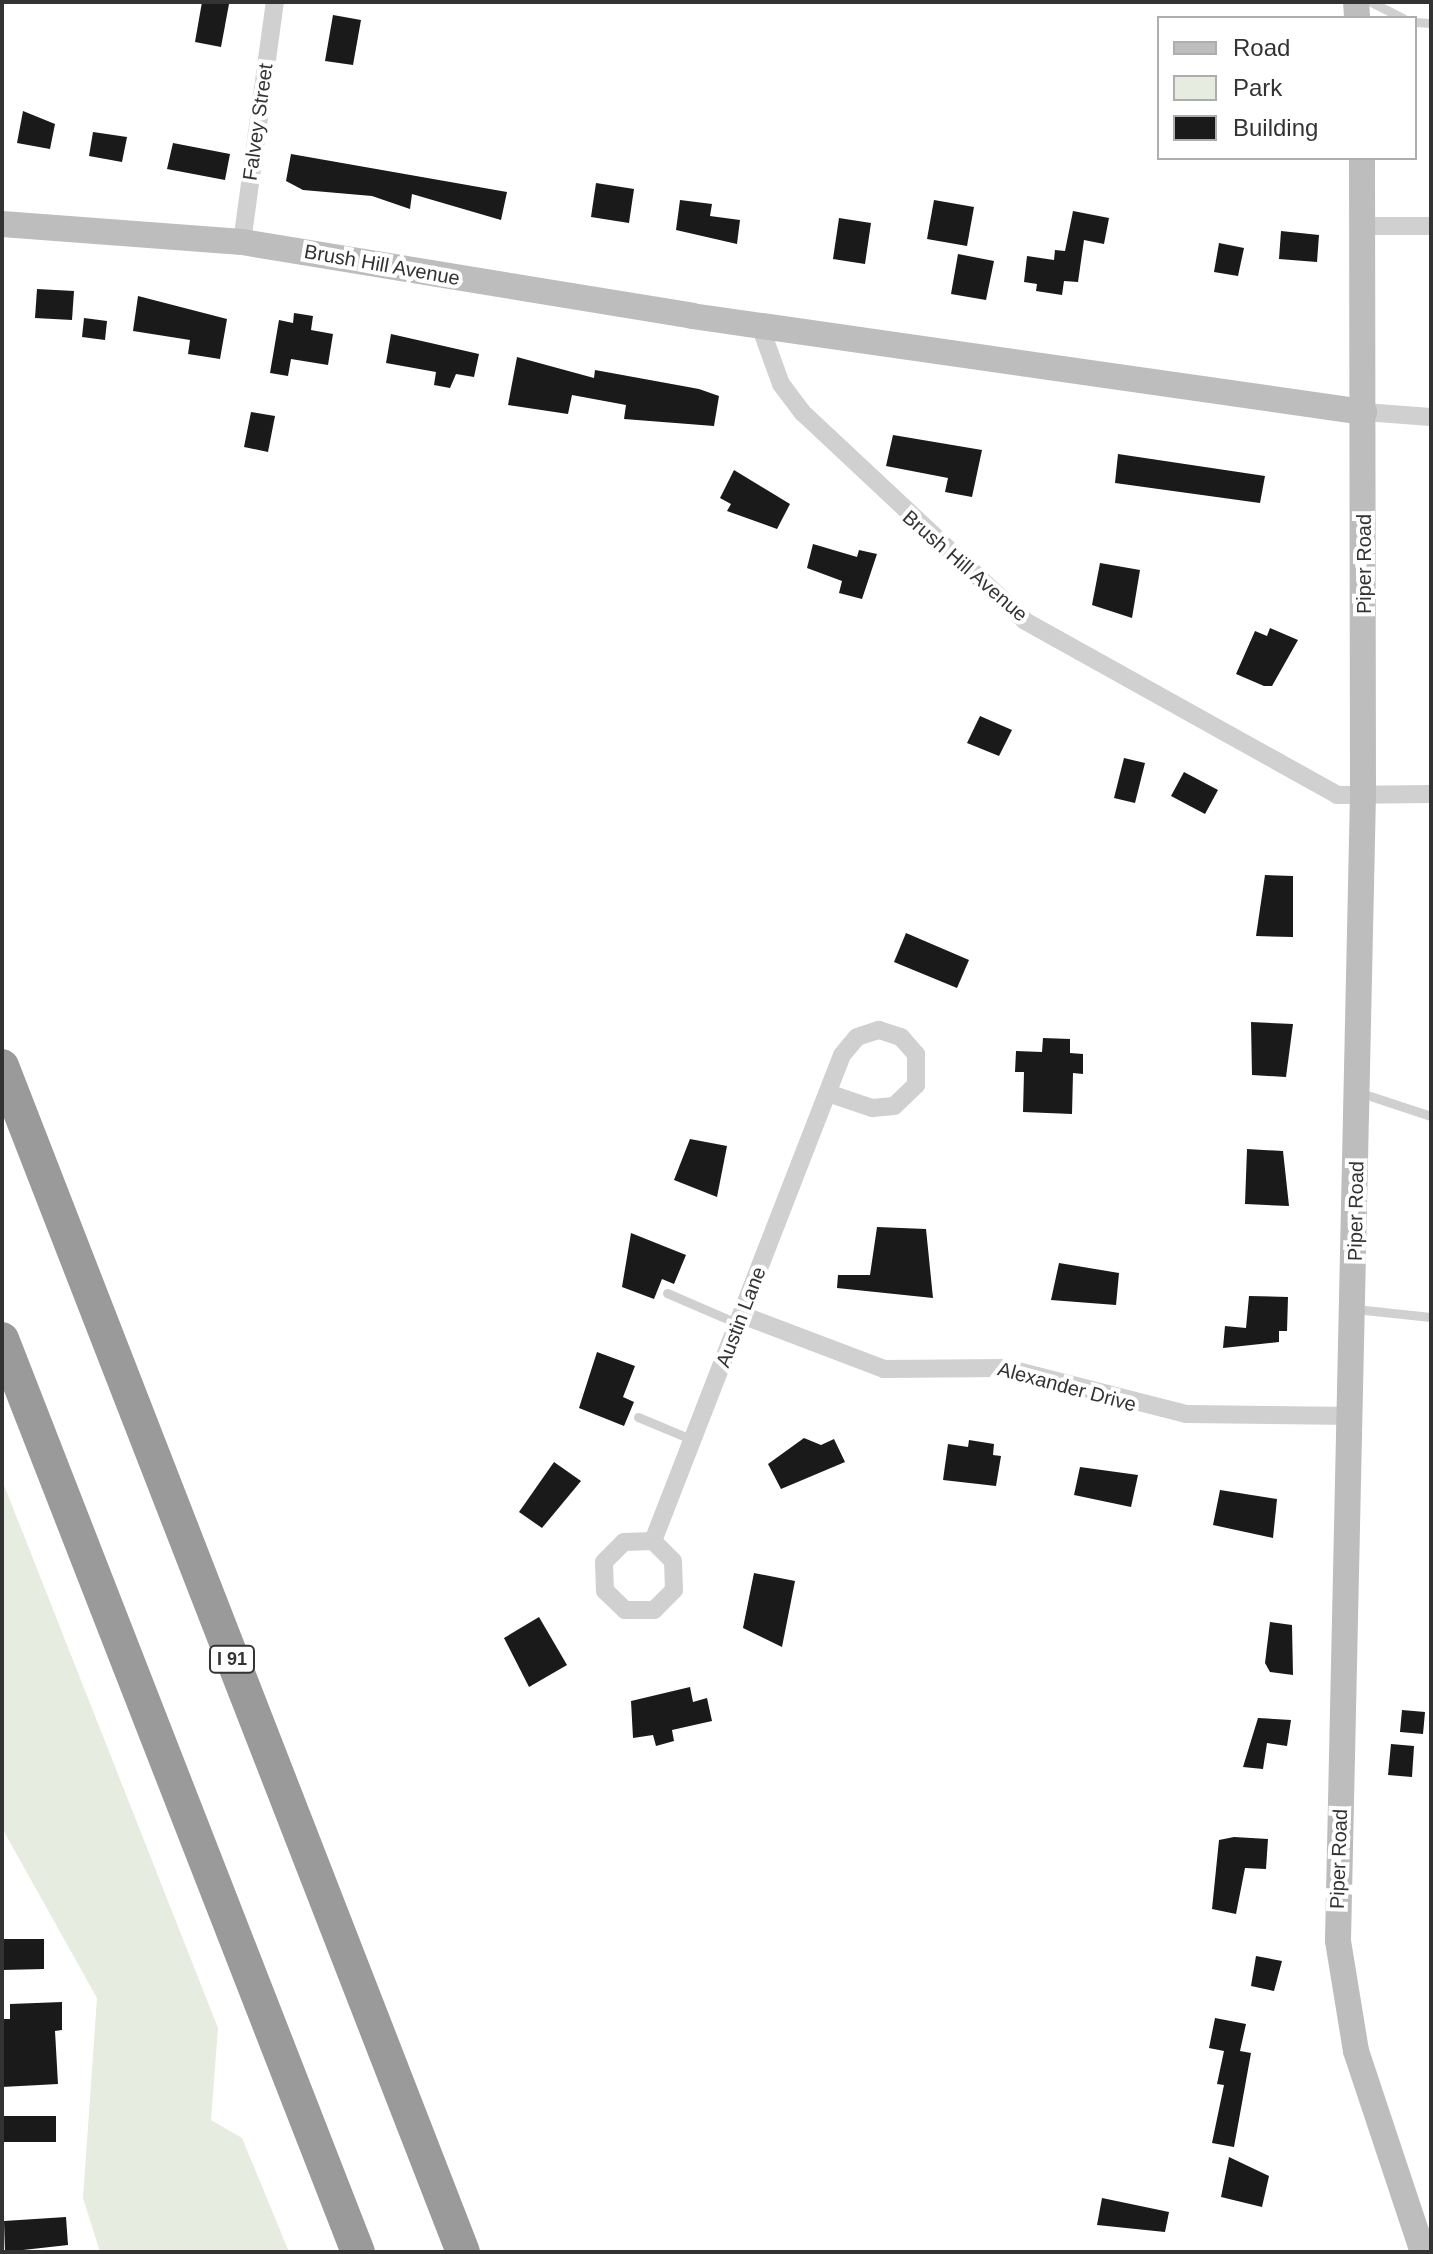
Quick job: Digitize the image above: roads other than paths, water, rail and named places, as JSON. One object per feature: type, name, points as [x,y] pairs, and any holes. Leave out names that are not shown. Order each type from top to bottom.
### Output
[{"type":"highway","name":"I 91","points":[[2,1066],[463,2252]]},
{"type":"highway","points":[[2,1339],[358,2252]]},
{"type":"street","name":"Falvey Street","points":[[242,242],[275,2]]},
{"type":"street","name":"Piper Road","points":[[1362,160],[1363,794],[1353,1416],[1338,1941],[1356,2051],[1423,2252]]},
{"type":"street","name":"Brush Hill Avenue","points":[[2,224],[242,242],[760,326],[1364,412]]},
{"type":"street","points":[[1364,226],[1431,226]]},
{"type":"street","name":"Brush Hill Avenue","points":[[760,326],[781,384],[803,413],[1025,621],[1304,781],[1337,795],[1431,794]]},
{"type":"street","points":[[1364,412],[1431,417]]},
{"type":"street","name":"Austin Lane","points":[[653,1541],[740,1320],[828,1093],[846,1048],[863,1033],[894,1033],[916,1054],[916,1085],[894,1106],[872,1108],[828,1093]]},
{"type":"street","name":"Alexander Drive","points":[[740,1320],[900,1372],[1006,1368],[1163,1411],[1353,1416]]},
{"type":"street","points":[[653,1541],[673,1561],[674,1590],[654,1610],[625,1610],[605,1591],[604,1562],[624,1542],[653,1541]]},
{"type":"lane","points":[[1371,2],[1399,16]]},
{"type":"lane","points":[[1358,1092],[1431,1116]]},
{"type":"lane","points":[[667,1293],[740,1320]]},
{"type":"lane","points":[[1354,1309],[1431,1317]]},
{"type":"lane","points":[[638,1417],[693,1440]]}]
